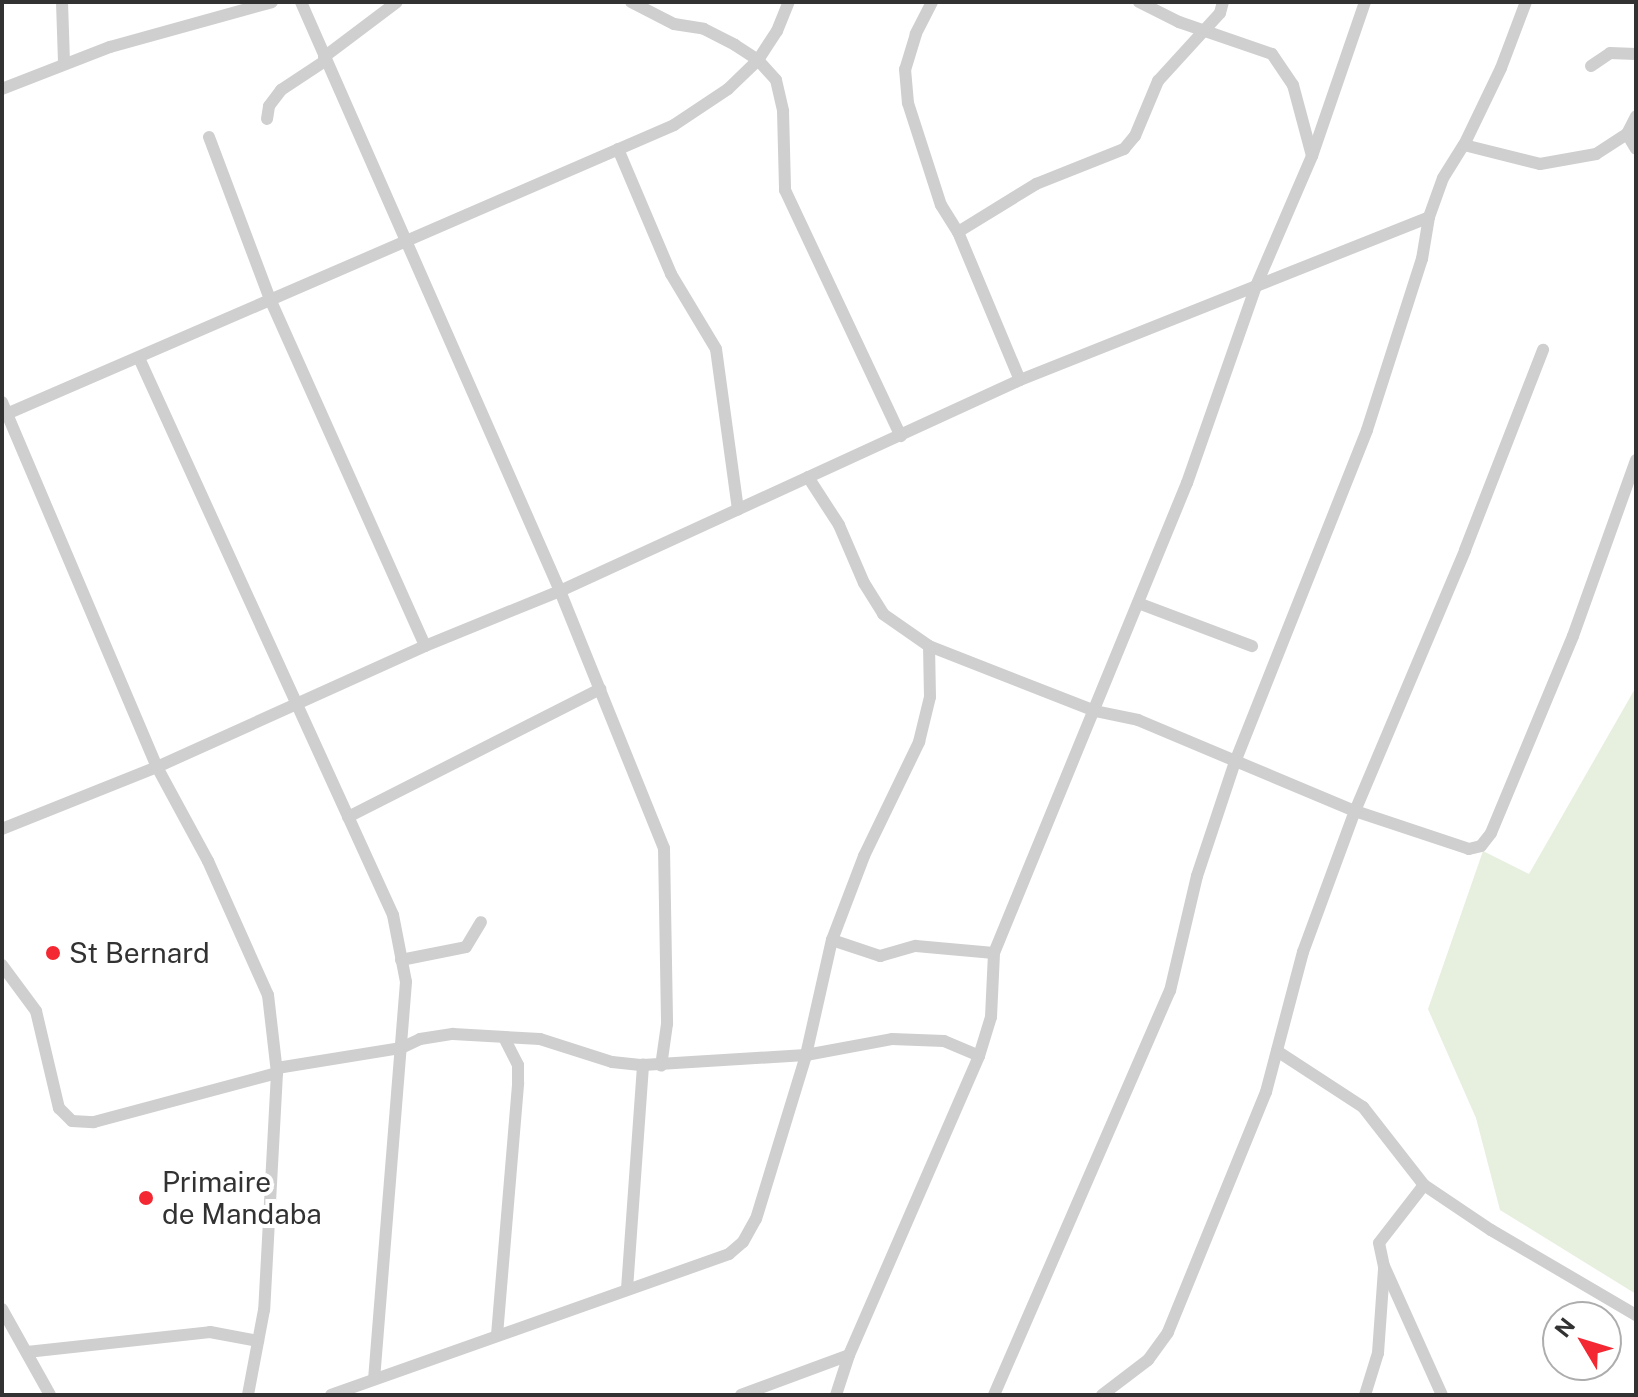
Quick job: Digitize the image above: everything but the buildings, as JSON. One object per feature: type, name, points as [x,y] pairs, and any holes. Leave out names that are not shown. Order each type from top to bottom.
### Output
[{"type":"street","points":[[62,2],[64,63]]},
{"type":"street","points":[[2,89],[64,63],[161,31],[272,2]]},
{"type":"street","points":[[301,2],[560,591],[664,848],[667,1024],[661,1066]]},
{"type":"street","points":[[267,119],[269,106],[281,90],[397,2]]},
{"type":"street","points":[[631,2],[674,24],[704,29],[758,60],[776,80],[783,111],[785,190],[901,436]]},
{"type":"street","points":[[248,1395],[264,1310],[277,1070],[268,995],[208,861],[157,767],[4,410],[139,358],[674,125],[728,89],[758,60],[777,31],[789,2]]},
{"type":"street","points":[[932,2],[916,34],[905,69],[908,103],[941,205],[958,232],[1020,380]]},
{"type":"street","points":[[1139,2],[1203,30],[1272,54],[1286,70],[1293,85],[1312,156]]},
{"type":"street","points":[[958,232],[1036,184],[1124,149],[1135,136],[1158,81],[1220,13],[1223,2]]},
{"type":"street","points":[[836,1395],[849,1355],[979,1056],[991,1017],[994,953],[1187,483],[1256,286],[1312,156],[1365,2]]},
{"type":"street","points":[[994,1395],[1170,991],[1197,876],[1235,762],[1367,430],[1422,259],[1429,217],[1443,178],[1464,145],[1501,68],[1526,2]]},
{"type":"street","points":[[1591,66],[1610,53],[1636,54]]},
{"type":"street","points":[[1464,145],[1540,164],[1596,154],[1627,134],[1636,116]]},
{"type":"street","points":[[1627,134],[1636,149]]},
{"type":"street","points":[[209,137],[270,299],[425,646]]},
{"type":"street","points":[[618,149],[671,274],[716,349],[738,509]]},
{"type":"street","points":[[2,829],[157,767],[425,646],[560,591],[1020,380],[1429,217]]},
{"type":"street","points":[[1102,1395],[1148,1360],[1168,1332],[1266,1092],[1303,952],[1355,811],[1465,550],[1543,350]]},
{"type":"street","points":[[139,358],[393,915],[406,982],[374,1379]]},
{"type":"street","points":[[808,477],[839,525],[864,583],[883,614],[929,646],[1095,711],[1138,720],[1355,811],[1469,849],[1481,846],[1491,833],[1573,636],[1636,460]]},
{"type":"street","points":[[1138,603],[1252,646]]},
{"type":"street","points":[[331,1395],[729,1254],[743,1242],[756,1219],[806,1055],[832,940],[864,856],[919,742],[930,697],[929,646]]},
{"type":"street","points":[[348,817],[600,689]]},
{"type":"street","points":[[401,960],[466,947],[481,922]]},
{"type":"street","points":[[832,940],[880,956],[916,946],[994,953]]},
{"type":"street","points":[[2,965],[36,1011],[59,1108],[72,1121],[94,1122],[277,1070],[401,1048],[420,1039],[453,1034],[540,1039],[612,1062],[661,1066],[806,1055],[892,1039],[944,1041],[979,1056]]},
{"type":"street","points":[[497,1335],[518,1083],[518,1065],[504,1037]]},
{"type":"street","points":[[1277,1051],[1363,1107],[1424,1185],[1491,1230],[1636,1315]]},
{"type":"street","points":[[627,1289],[643,1065]]},
{"type":"street","points":[[1424,1185],[1379,1243],[1384,1266],[1442,1395]]},
{"type":"street","points":[[1365,1395],[1378,1353],[1384,1266]]},
{"type":"street","points":[[2,1309],[50,1395]]},
{"type":"street","points":[[27,1352],[210,1332],[258,1341]]},
{"type":"street","points":[[741,1395],[849,1355]]},
{"type":"green space","points":[[1636,687],[1636,1294],[1500,1210],[1476,1118],[1428,1009],[1483,851],[1529,874]]},
{"type":"place","name":"St Bernard","points":[[53,953]]},
{"type":"place","name":"Primaire de Mandaba","points":[[146,1198]]}]
